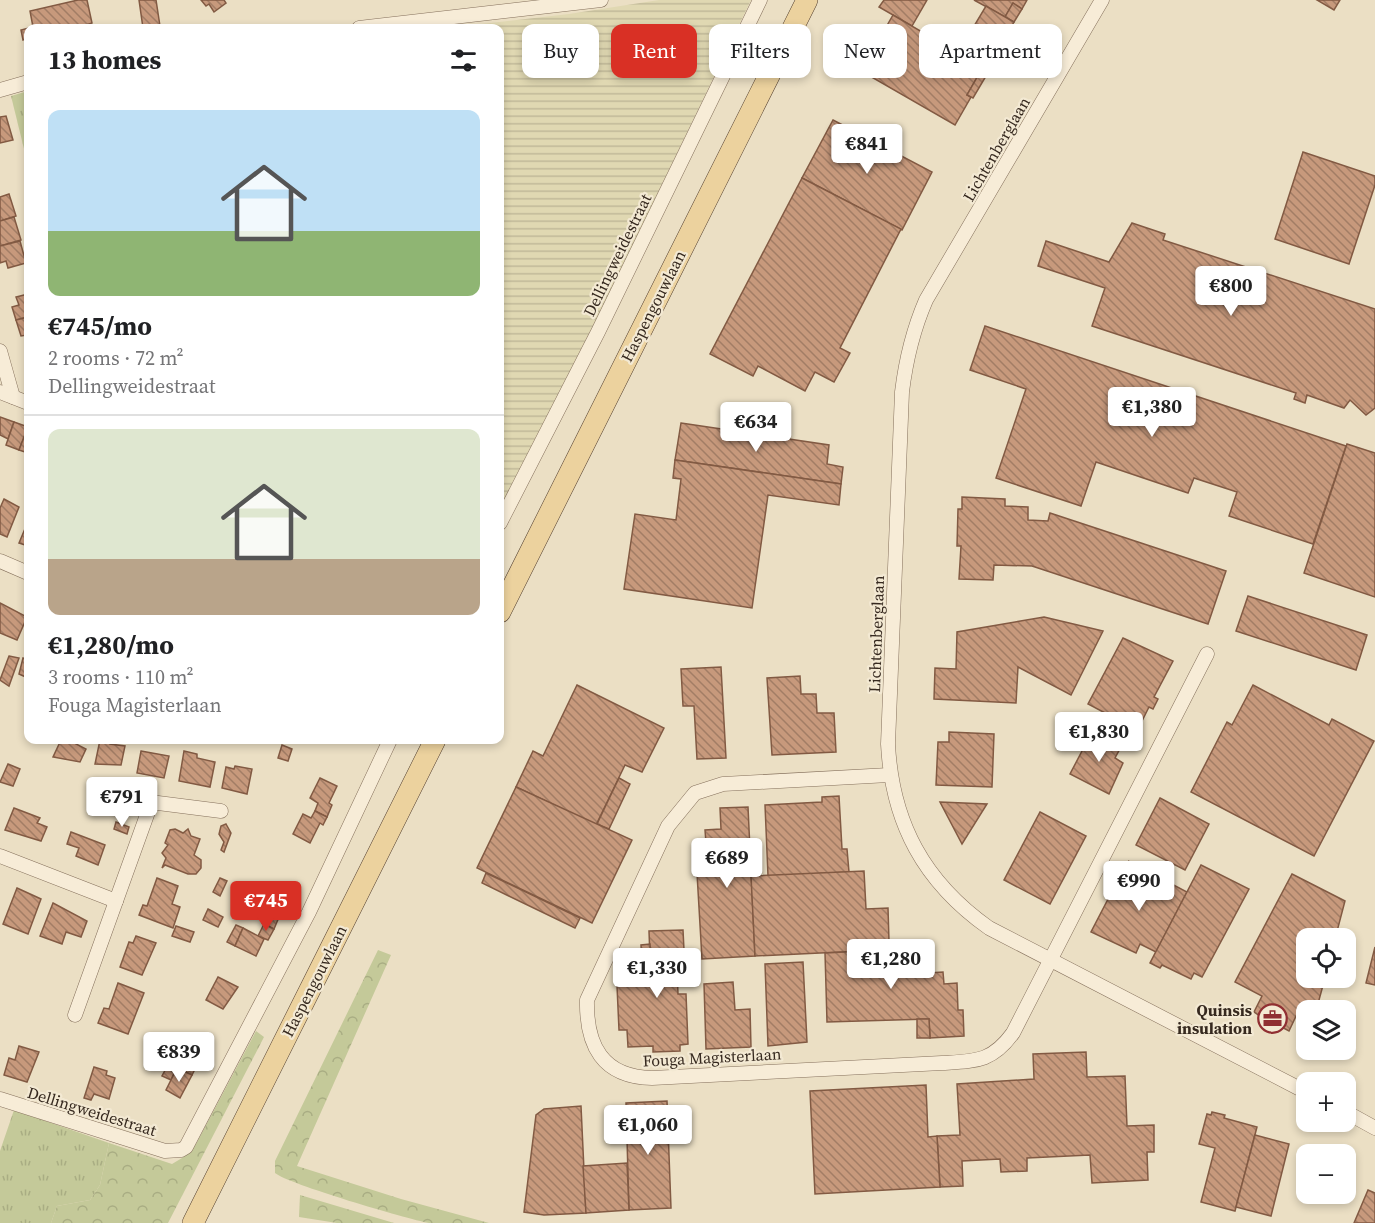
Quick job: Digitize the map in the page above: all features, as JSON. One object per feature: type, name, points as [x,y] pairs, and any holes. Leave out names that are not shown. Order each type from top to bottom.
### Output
[{"type":"main road","name":"Haspengouwlaan","points":[[504,604],[807,0]]},
{"type":"main road","name":"Haspengouwlaan","points":[[193,1223],[433,744]]},
{"type":"street","points":[[394,24],[601,0]]},
{"type":"street","name":"Dellingweidestraat","points":[[504,515],[598,332],[760,0]]},
{"type":"street","name":"Lichtenberglaan","points":[[1102,0],[926,300],[914,328],[902,392],[888,744],[890,775],[897,808],[912,845],[945,891],[965,911],[989,928],[1296,1087]]},
{"type":"street","points":[[0,90],[24,83]]},
{"type":"street","points":[[0,351],[6,394],[24,401]]},
{"type":"street","points":[[0,561],[24,571]]},
{"type":"street","name":"Fouga Magisterlaan","points":[[890,775],[723,784],[702,789],[689,798],[668,826],[587,1000],[586,1023],[591,1041],[599,1054],[625,1075],[652,1078],[981,1060],[991,1056],[1013,1033],[1207,654]]},
{"type":"street","name":"Dellingweidestraat","points":[[0,1099],[165,1151],[181,1150],[186,1147],[309,912],[388,744]]},
{"type":"street","points":[[95,795],[221,811]]},
{"type":"street","points":[[75,1015],[152,801]]},
{"type":"street","points":[[0,856],[116,901]]},
{"type":"street","points":[[1356,1118],[1375,1128]]},
{"type":"shaded area","points":[[659,0],[751,0],[739,24],[709,24],[709,78],[713,78],[586,342],[504,500],[504,24],[480,24],[569,14]]},
{"type":"green space","points":[[24,92],[24,149],[11,96]]},
{"type":"green space","points":[[378,950],[391,955],[297,1166],[401,1199],[489,1223],[429,1223],[324,1193],[275,1173],[275,1161]]},
{"type":"green space","points":[[256,1031],[264,1037],[168,1223],[51,1223],[57,1206],[90,1200],[100,1185],[109,1143],[172,1164],[182,1158],[196,1144]]},
{"type":"green space","points":[[14,1110],[109,1143],[100,1185],[90,1200],[57,1206],[51,1223],[0,1223],[0,1151]]},
{"type":"green space","points":[[300,1195],[394,1223],[337,1223],[299,1217]]},
{"type":"building","points":[[87,0],[92,23],[32,24],[30,11]]},
{"type":"building","points":[[139,0],[156,0],[160,24],[142,24]]},
{"type":"building","points":[[201,0],[224,0],[226,3],[214,12],[209,4],[206,6]]},
{"type":"building","points":[[884,0],[927,0],[912,26],[879,7]]},
{"type":"building","points":[[974,0],[1027,0],[1022,9],[1013,3],[1005,17]]},
{"type":"building","points":[[1317,0],[1340,0],[1334,10]]},
{"type":"building","points":[[1013,3],[1022,9],[1014,22],[1005,17]]},
{"type":"building","points":[[986,6],[1014,22],[1013,24],[975,24]]},
{"type":"building","points":[[893,15],[919,30],[919,78],[977,78],[967,95],[971,97],[955,125],[873,78],[907,78],[907,24],[888,24]]},
{"type":"building","points":[[977,78],[985,78],[973,98],[967,95]]},
{"type":"building","points":[[6,116],[13,140],[0,143],[0,117]]},
{"type":"building","points":[[833,120],[932,172],[902,230],[802,178]]},
{"type":"building","points":[[1303,152],[1375,176],[1375,185],[1349,264],[1275,239]]},
{"type":"building","points":[[802,178],[901,229],[840,348],[850,353],[834,382],[815,372],[805,391],[758,366],[753,376],[710,354]]},
{"type":"building","points":[[9,194],[16,216],[0,221],[0,197]]},
{"type":"building","points":[[14,217],[21,240],[0,246],[0,221]]},
{"type":"building","points":[[1132,223],[1165,234],[1163,240],[1375,309],[1375,408],[1366,415],[1350,400],[1344,408],[1307,395],[1305,403],[1294,399],[1296,393],[1092,326],[1105,288],[1038,266],[1046,241],[1109,262]]},
{"type":"building","points":[[20,241],[24,264],[8,268],[6,261],[0,263],[0,246]]},
{"type":"building","points":[[24,295],[24,318],[16,320],[12,307],[19,305],[16,297]]},
{"type":"building","points":[[24,318],[24,336],[21,336],[16,320]]},
{"type":"building","points":[[985,326],[1346,446],[1313,544],[1229,516],[1237,492],[1194,478],[1188,493],[1096,462],[1081,506],[996,478],[1026,389],[970,370]]},
{"type":"building","points":[[0,417],[14,422],[8,439],[0,435]]},
{"type":"building","points":[[14,422],[24,426],[24,437],[19,450],[6,445]]},
{"type":"building","points":[[681,423],[829,445],[827,464],[843,467],[841,484],[675,460]]},
{"type":"building","points":[[24,437],[24,452],[19,450]]},
{"type":"building","points":[[1347,444],[1375,453],[1375,597],[1304,573]]},
{"type":"building","points":[[675,460],[841,484],[839,505],[768,495],[752,608],[624,589],[635,514],[676,520],[681,479],[673,478]]},
{"type":"building","points":[[962,497],[1005,499],[1005,506],[1028,507],[1028,520],[1048,521],[1050,513],[1226,571],[1208,624],[1032,566],[994,565],[993,580],[959,579],[961,546],[957,546],[958,509],[962,509]]},
{"type":"building","points":[[4,499],[19,507],[7,537],[0,534],[0,508]]},
{"type":"building","points":[[24,531],[24,545],[19,543]]},
{"type":"building","points":[[1248,596],[1367,635],[1356,670],[1236,631]]},
{"type":"building","points":[[0,603],[24,615],[24,624],[17,640],[0,633]]},
{"type":"building","points":[[1044,617],[1103,631],[1071,695],[1018,667],[1016,703],[934,699],[935,668],[956,669],[957,632]]},
{"type":"building","points":[[1123,638],[1173,661],[1154,697],[1158,699],[1153,709],[1149,707],[1138,729],[1141,732],[1088,704]]},
{"type":"building","points":[[9,656],[19,658],[9,686],[0,680]]},
{"type":"building","points":[[23,658],[24,676],[19,674]]},
{"type":"building","points":[[721,667],[726,758],[697,759],[694,706],[683,706],[681,669]]},
{"type":"building","points":[[800,676],[801,694],[816,694],[817,713],[834,713],[836,752],[772,755],[767,678]]},
{"type":"building","points":[[577,685],[664,728],[642,772],[625,765],[596,825],[516,787],[533,751],[543,756]]},
{"type":"building","points":[[1253,685],[1329,725],[1332,719],[1374,741],[1314,856],[1191,792],[1227,722],[1232,725]]},
{"type":"building","points":[[1093,730],[1122,745],[1115,758],[1123,763],[1109,794],[1070,774]]},
{"type":"building","points":[[949,732],[994,734],[992,787],[936,785],[938,742],[949,742]]},
{"type":"building","points":[[59,744],[76,744],[86,749],[80,762],[53,757]]},
{"type":"building","points":[[99,744],[125,746],[121,765],[95,764]]},
{"type":"building","points":[[282,745],[292,749],[288,761],[278,758]]},
{"type":"building","points":[[141,751],[169,756],[164,778],[137,773]]},
{"type":"building","points":[[184,751],[197,754],[197,758],[215,762],[210,787],[179,781]]},
{"type":"building","points":[[8,764],[20,769],[13,786],[0,782]]},
{"type":"building","points":[[235,766],[252,769],[247,794],[222,788],[226,767],[234,769]]},
{"type":"building","points":[[320,778],[337,786],[329,803],[332,805],[327,817],[315,811],[318,803],[310,798]]},
{"type":"building","points":[[619,778],[630,784],[609,829],[597,824]]},
{"type":"building","points":[[516,787],[632,840],[592,923],[477,868]]},
{"type":"building","points":[[839,796],[842,849],[847,849],[849,872],[768,876],[765,805],[822,802],[822,797]]},
{"type":"building","points":[[1160,798],[1209,824],[1185,870],[1136,845]]},
{"type":"building","points":[[940,802],[987,804],[962,844]]},
{"type":"building","points":[[748,807],[755,956],[702,959],[696,856],[707,856],[705,830],[721,829],[720,808]]},
{"type":"building","points":[[14,808],[40,818],[37,823],[47,827],[41,841],[5,830]]},
{"type":"building","points":[[315,811],[327,817],[323,825],[320,823],[310,843],[293,834],[303,814],[311,818]]},
{"type":"building","points":[[1040,812],[1086,836],[1050,904],[1004,880]]},
{"type":"building","points":[[116,822],[129,827],[127,834],[114,829]]},
{"type":"building","points":[[226,824],[231,833],[224,852],[221,850],[224,842],[219,834],[221,826]]},
{"type":"building","points":[[175,829],[183,833],[188,829],[191,836],[200,839],[194,855],[201,860],[201,868],[196,874],[188,874],[165,865],[162,868],[166,858],[162,853],[168,845],[165,843],[170,830]]},
{"type":"building","points":[[71,832],[105,845],[98,865],[76,856],[79,848],[67,844]]},
{"type":"building","points":[[1128,861],[1187,892],[1156,952],[1140,944],[1136,953],[1091,932],[1119,878],[1132,884],[1140,869]]},
{"type":"building","points":[[1201,865],[1249,889],[1202,977],[1194,973],[1191,979],[1162,965],[1160,968],[1150,963]]},
{"type":"building","points":[[864,871],[866,909],[888,908],[889,941],[881,941],[883,950],[755,956],[751,876]]},
{"type":"building","points":[[486,873],[580,918],[575,928],[482,883]]},
{"type":"building","points":[[1292,874],[1345,901],[1338,928],[1296,928],[1296,988],[1322,988],[1319,1000],[1296,1000],[1296,1016],[1289,1031],[1278,1025],[1276,1027],[1254,1012],[1262,996],[1235,982]]},
{"type":"building","points":[[157,878],[178,886],[172,904],[180,907],[173,928],[139,915],[143,905],[147,906]]},
{"type":"building","points":[[220,878],[227,881],[220,896],[213,892]]},
{"type":"building","points":[[17,888],[41,899],[28,934],[3,924]]},
{"type":"building","points":[[267,889],[284,898],[276,915],[279,917],[274,929],[262,923],[265,915],[256,911]]},
{"type":"building","points":[[53,903],[87,921],[81,937],[66,932],[62,944],[40,936]]},
{"type":"building","points":[[208,909],[223,917],[218,927],[203,920]]},
{"type":"building","points":[[264,924],[274,929],[268,940],[258,936]]},
{"type":"building","points":[[236,925],[243,928],[235,946],[227,942]]},
{"type":"building","points":[[176,926],[194,932],[190,942],[172,936]]},
{"type":"building","points":[[243,928],[264,939],[256,956],[235,946]]},
{"type":"building","points":[[683,930],[685,970],[677,970],[678,994],[686,994],[688,1044],[680,1045],[680,1051],[653,1052],[653,1046],[628,1047],[627,1030],[619,1030],[617,986],[651,985],[649,931]]},
{"type":"building","points":[[136,936],[156,943],[142,975],[120,967],[129,942],[133,943]]},
{"type":"building","points":[[650,944],[651,985],[643,985],[641,945]]},
{"type":"building","points":[[1375,947],[1375,985],[1366,983]]},
{"type":"building","points":[[926,948],[927,973],[943,972],[944,984],[957,983],[958,1010],[963,1010],[964,1036],[930,1038],[929,1019],[827,1022],[825,953]]},
{"type":"building","points":[[803,962],[807,1042],[768,1046],[765,964]]},
{"type":"building","points":[[218,977],[238,987],[223,1009],[206,1000]]},
{"type":"building","points":[[733,982],[735,1010],[750,1009],[751,1047],[706,1049],[704,984]]},
{"type":"building","points":[[118,983],[144,993],[128,1034],[98,1023],[104,1008],[109,1009]]},
{"type":"building","points":[[917,1019],[929,1019],[930,1038],[917,1038]]},
{"type":"building","points":[[189,1045],[203,1053],[192,1075],[177,1068]]},
{"type":"building","points":[[19,1046],[39,1052],[27,1082],[4,1075],[9,1058],[15,1060]]},
{"type":"building","points":[[1086,1052],[1087,1077],[1125,1076],[1127,1126],[1154,1125],[1154,1152],[1147,1152],[1148,1180],[1092,1183],[1090,1155],[1027,1158],[1027,1171],[1001,1172],[1000,1159],[962,1161],[963,1186],[940,1187],[937,1136],[960,1135],[957,1084],[1034,1079],[1033,1054]]},
{"type":"building","points":[[168,1065],[176,1069],[171,1080],[162,1076]]},
{"type":"building","points":[[94,1067],[107,1071],[106,1075],[115,1078],[109,1099],[94,1094],[91,1100],[84,1098]]},
{"type":"building","points":[[177,1068],[192,1075],[180,1098],[166,1090]]},
{"type":"building","points":[[926,1085],[928,1137],[937,1136],[940,1187],[815,1194],[810,1091]]},
{"type":"building","points":[[667,1101],[671,1208],[629,1210],[626,1103]]},
{"type":"building","points":[[581,1106],[586,1213],[544,1215],[524,1212],[536,1115],[544,1109]]},
{"type":"building","points":[[1212,1112],[1225,1115],[1224,1118],[1257,1127],[1235,1211],[1201,1202],[1215,1148],[1199,1144],[1207,1114],[1211,1115]]},
{"type":"building","points":[[1255,1135],[1289,1144],[1271,1216],[1236,1207]]},
{"type":"building","points":[[627,1163],[629,1210],[586,1213],[583,1166]]},
{"type":"building","points":[[1368,1190],[1375,1193],[1375,1223],[1354,1223]]},
{"type":"place","name":"Quinsis insulation","points":[[1273,1019]]}]
